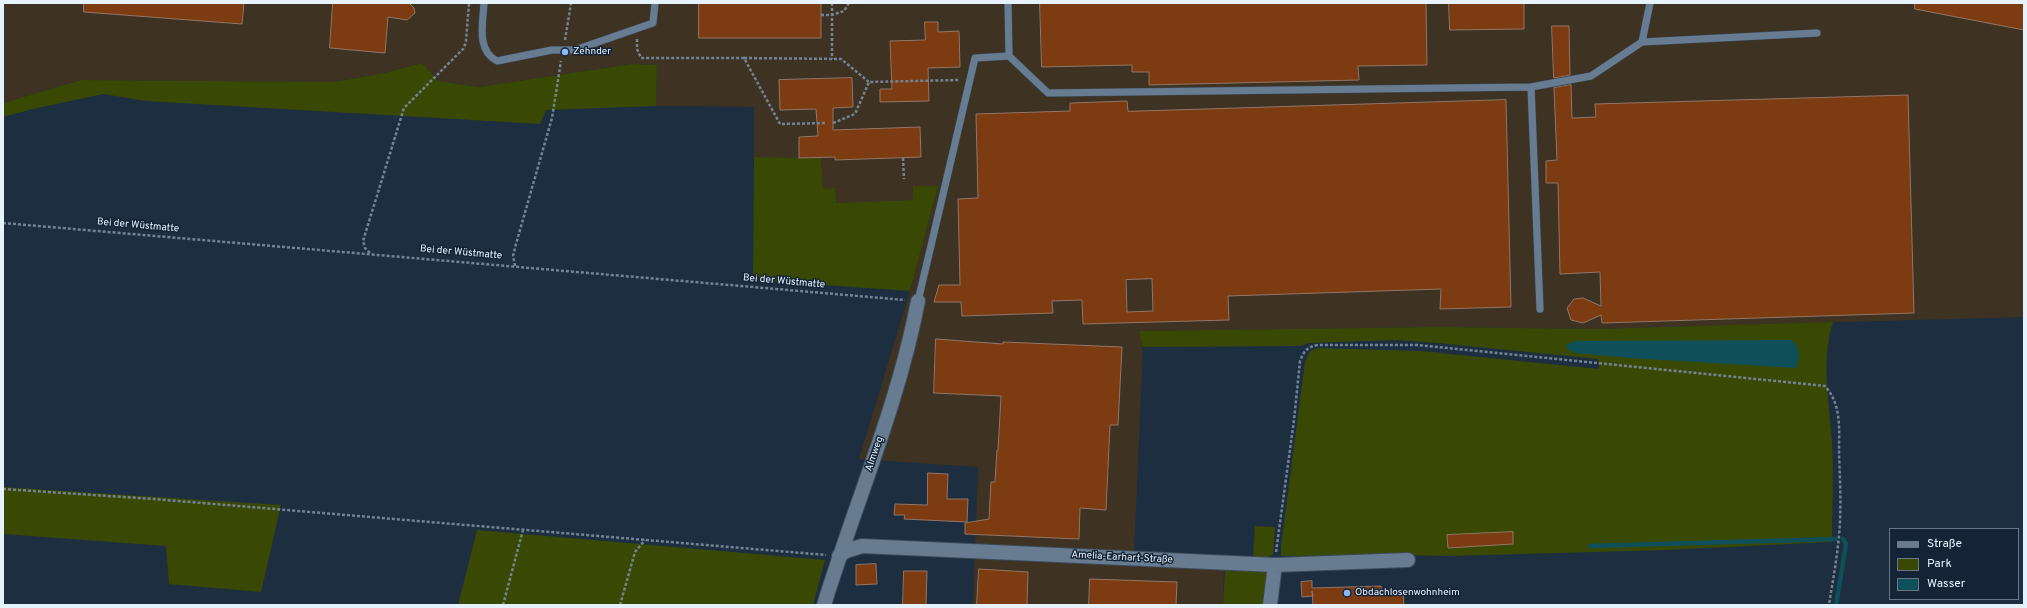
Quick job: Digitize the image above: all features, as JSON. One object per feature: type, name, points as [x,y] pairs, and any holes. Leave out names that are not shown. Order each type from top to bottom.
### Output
[{"type":"street","name":"Almweg","points":[[824,605],[839,556],[881,437],[912,329],[918,302]]},
{"type":"street","name":"Amelia-Earhart-Straße","points":[[839,556],[846,551],[862,546],[1275,565],[1408,560]]},
{"type":"street","points":[[1270,605],[1275,565]]},
{"type":"lane","points":[[484,3],[482,29],[484,48],[490,57],[497,61],[552,50],[575,50],[653,23],[655,3]]},
{"type":"lane","points":[[1008,3],[1009,56],[1048,93],[1531,87],[1591,76],[1642,42],[1817,33]]},
{"type":"lane","points":[[1642,42],[1650,3]]},
{"type":"lane","points":[[918,302],[975,58],[1009,56]]},
{"type":"lane","points":[[1531,87],[1540,309]]},
{"type":"path","points":[[370,254],[365,248],[363,241],[404,108],[464,48],[466,41],[469,3]]},
{"type":"path","points":[[832,3],[832,59]]},
{"type":"path","points":[[821,15],[832,15],[844,11],[849,3]]},
{"type":"path","points":[[638,28],[637,49],[640,58],[841,59],[869,82],[970,80]]},
{"type":"path","points":[[744,58],[780,124],[826,123]]},
{"type":"path","points":[[514,266],[513,256],[552,118],[559,76]]},
{"type":"path","points":[[833,123],[855,114],[869,82]]},
{"type":"path","points":[[903,158],[904,179]]},
{"type":"path","name":"Bei der Wüstmatte","points":[[3,223],[918,302]]},
{"type":"path","points":[[1275,565],[1300,361],[1304,352],[1310,347],[1318,345],[1418,345],[1825,386],[1832,394],[1836,402],[1839,420],[1841,476],[1839,544],[1829,605]]},
{"type":"path","points":[[3,490],[154,499],[839,556]]},
{"type":"path","points":[[503,605],[523,530]]},
{"type":"path","points":[[620,605],[635,552],[646,540]]},
{"type":"shaded area","points":[[3,3],[2024,3],[2024,317],[1595,329],[1439,327],[1140,331],[1143,347],[1134,554],[1224,559],[1223,605],[973,605],[978,467],[859,459],[910,291],[938,186],[913,200],[835,203],[823,189],[821,158],[754,157],[754,107],[656,106],[657,65],[632,64],[479,87],[438,81],[422,63],[385,73],[334,82],[81,80],[3,103]]},
{"type":"green space","points":[[422,63],[438,81],[479,87],[632,64],[657,65],[656,106],[546,110],[540,124],[146,101],[103,94],[3,117],[3,103],[81,80],[334,82],[385,73]]},
{"type":"green space","points":[[754,157],[821,158],[823,189],[835,188],[836,203],[913,200],[913,186],[938,186],[910,291],[753,280]]},
{"type":"green space","points":[[1833,322],[1829,337],[1826,368],[1833,456],[1832,542],[1666,550],[1449,556],[1281,556],[1305,362],[1310,351],[1318,348],[1420,351],[1599,369],[1598,359],[1397,340],[1308,343],[1301,346],[1143,347],[1139,331],[1439,327],[1595,329]]},
{"type":"green space","points":[[3,487],[281,505],[261,592],[169,584],[166,546],[3,534]]},
{"type":"green space","points":[[1255,526],[1275,527],[1273,554],[1267,558],[1253,558]]},
{"type":"green space","points":[[477,530],[825,560],[813,605],[458,605]]},
{"type":"green space","points":[[1225,570],[1269,572],[1264,605],[1223,605]]},
{"type":"water","points":[[1791,340],[1797,346],[1799,352],[1796,368],[1630,358],[1576,353],[1567,349],[1567,344],[1576,341]]},
{"type":"building","points":[[84,3],[244,3],[242,24],[84,12]]},
{"type":"building","points":[[333,3],[409,3],[414,8],[415,13],[407,20],[388,17],[385,53],[330,48]]},
{"type":"building","points":[[699,3],[821,3],[821,38],[699,38]]},
{"type":"building","points":[[1040,3],[1426,3],[1427,65],[1358,66],[1359,80],[1149,85],[1149,72],[1132,72],[1132,65],[1042,67]]},
{"type":"building","points":[[1449,3],[1524,3],[1524,29],[1450,30]]},
{"type":"building","points":[[1915,3],[2024,3],[2024,30],[1915,9]]},
{"type":"building","points":[[925,22],[938,22],[938,32],[959,31],[960,67],[928,68],[929,101],[880,102],[880,89],[892,89],[890,41],[925,40]]},
{"type":"building","points":[[1552,26],[1569,26],[1570,75],[1554,78]]},
{"type":"building","points":[[852,78],[853,107],[833,108],[833,130],[920,127],[921,157],[835,160],[835,157],[799,158],[799,137],[818,136],[816,109],[780,110],[779,80]]},
{"type":"building","points":[[1571,85],[1572,118],[1596,117],[1595,104],[1908,95],[1914,313],[1602,323],[1601,315],[1583,323],[1571,320],[1567,308],[1574,299],[1583,298],[1601,306],[1600,272],[1560,274],[1558,183],[1546,183],[1546,161],[1557,160],[1554,88]]},
{"type":"building","points":[[1506,100],[1511,307],[1440,309],[1441,289],[1228,296],[1229,320],[1083,324],[1082,300],[1052,301],[1053,313],[962,316],[961,302],[934,302],[939,285],[960,285],[958,199],[978,198],[976,114],[1070,111],[1070,103],[1127,101],[1128,111]],"holes":[[[1152,279],[1153,311],[1127,312],[1126,280]]]},
{"type":"building","points":[[936,339],[1003,344],[1003,342],[1122,347],[1118,425],[1110,425],[1106,510],[1080,508],[1079,539],[965,534],[965,523],[989,519],[991,482],[995,482],[1001,396],[934,393]]},
{"type":"building","points":[[928,473],[948,474],[947,499],[968,499],[967,522],[904,519],[905,515],[894,515],[895,504],[927,505]]},
{"type":"building","points":[[1513,532],[1513,544],[1448,548],[1447,535]]},
{"type":"building","points":[[876,564],[877,584],[856,585],[856,565]]},
{"type":"building","points":[[979,569],[1028,572],[1027,605],[977,605]]},
{"type":"building","points":[[904,571],[927,571],[926,605],[903,605]]},
{"type":"building","points":[[1090,579],[1177,582],[1176,605],[1089,605]]},
{"type":"building","name":"Obdachlosenwohnheim","points":[[1312,581],[1312,588],[1381,586],[1382,591],[1403,590],[1404,605],[1313,605],[1312,596],[1302,597],[1301,582]]},
{"type":"waterway","points":[[1590,546],[1835,539]]},
{"type":"waterway","points":[[1836,605],[1846,544],[1843,539]]},
{"type":"place","name":"Zehnder","points":[[565,52]]},
{"type":"place","name":"Obdachlosenwohnheim","points":[[1347,593]]}]
